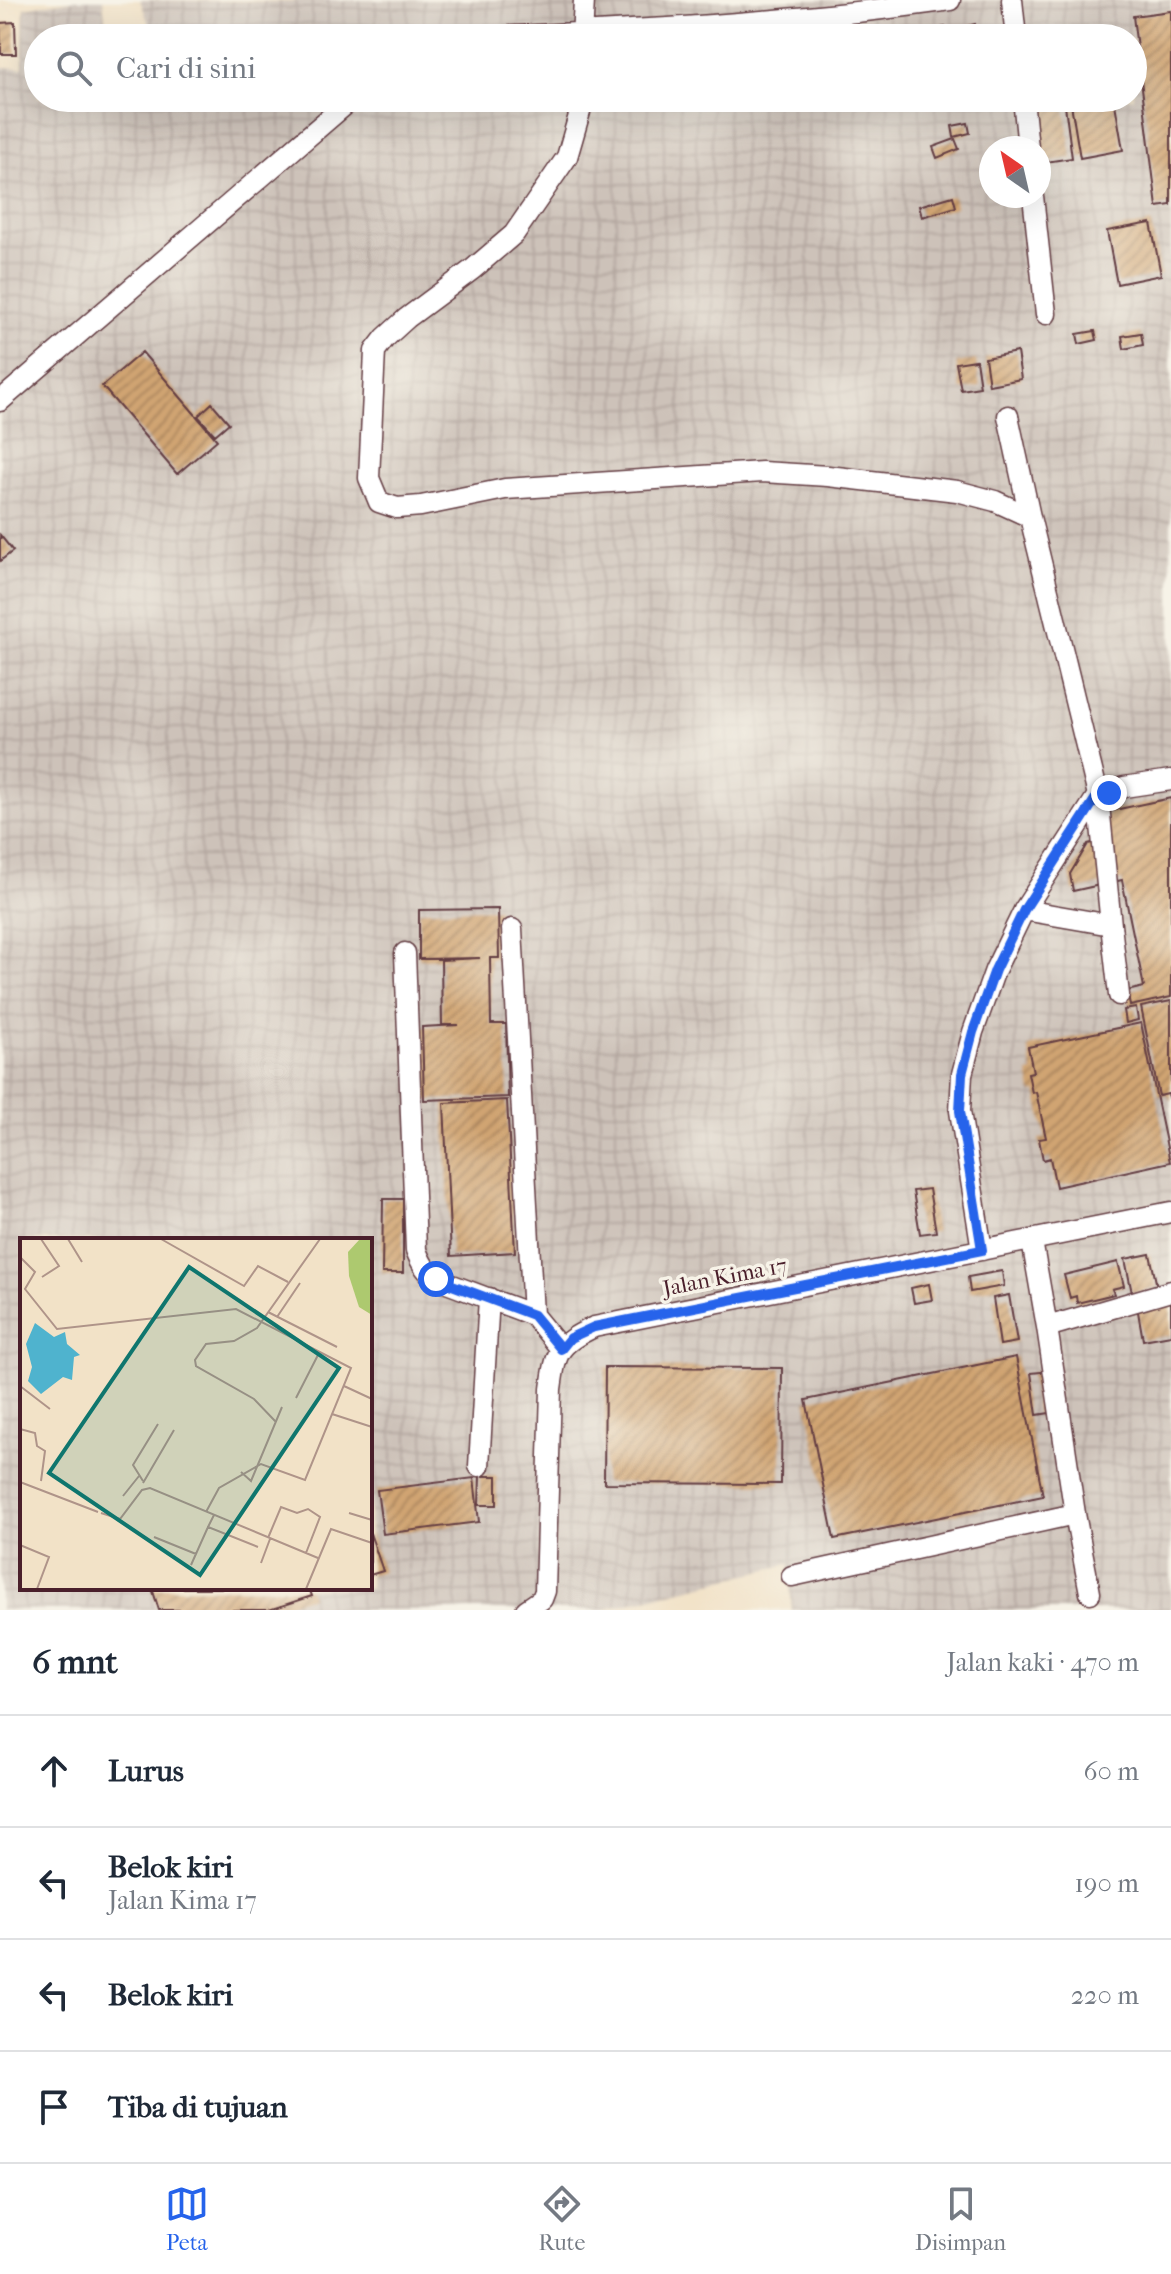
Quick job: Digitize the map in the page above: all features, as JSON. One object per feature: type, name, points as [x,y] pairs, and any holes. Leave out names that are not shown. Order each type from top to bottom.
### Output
[{"type":"street","points":[[583,24],[584,0]]},
{"type":"street","points":[[719,24],[879,10],[950,0]]},
{"type":"street","points":[[1012,0],[1015,24]]},
{"type":"street","points":[[0,401],[337,112]]},
{"type":"street","points":[[580,112],[567,157],[514,234],[407,318],[375,351],[369,478],[379,502],[397,508],[505,489],[762,472],[828,476],[957,491],[995,501],[1030,517]]},
{"type":"street","points":[[1024,112],[1027,136]]},
{"type":"street","points":[[1034,208],[1046,314]]},
{"type":"street","points":[[1008,416],[1098,795],[1119,995]]},
{"type":"street","points":[[982,1250],[960,1111],[962,1074],[995,970],[1024,910],[1098,795],[1124,787],[1171,780]]},
{"type":"street","points":[[1024,910],[1111,925]]},
{"type":"street","points":[[512,929],[533,1315]]},
{"type":"street","points":[[405,953],[416,1250],[421,1263],[436,1279],[533,1315],[561,1349],[555,1363],[551,1389],[545,1591],[542,1599],[526,1610]]},
{"type":"street","name":"Jalan Kima 17","points":[[561,1349],[570,1338],[594,1327],[1171,1212]]},
{"type":"street","points":[[1032,1241],[1090,1593]]},
{"type":"street","points":[[1047,1327],[1171,1291]]},
{"type":"street","points":[[479,1466],[489,1298]]},
{"type":"street","points":[[792,1576],[1075,1514]]},
{"type":"shaded area","points":[[73,0],[103,0],[106,24],[24,24],[24,112],[1147,112],[1147,24],[149,24],[140,0],[1171,0],[1171,1610],[792,1610],[789,1564],[600,1610],[0,1610],[0,67],[23,68],[24,8]]},
{"type":"building","points":[[1171,11],[1171,205],[1157,207],[1145,112],[1147,24],[1134,24],[1133,16]]},
{"type":"building","points":[[15,22],[16,54],[1,54],[0,23]]},
{"type":"building","points":[[1029,112],[1066,112],[1072,158],[1051,161],[1051,136],[1032,136]]},
{"type":"building","points":[[1072,112],[1116,112],[1123,150],[1080,158]]},
{"type":"building","points":[[968,123],[970,133],[954,137],[952,126]]},
{"type":"building","points":[[955,139],[959,149],[937,158],[933,147]]},
{"type":"building","points":[[953,196],[956,207],[922,217],[919,206]]},
{"type":"building","points":[[1151,223],[1161,275],[1117,284],[1107,231]]},
{"type":"building","points":[[1095,331],[1097,340],[1079,344],[1077,334]]},
{"type":"building","points":[[1141,333],[1143,345],[1124,349],[1122,336]]},
{"type":"building","points":[[142,352],[217,440],[177,474],[102,386]]},
{"type":"building","points":[[1017,352],[1021,379],[989,385],[985,358]]},
{"type":"building","points":[[976,360],[980,387],[961,390],[956,363]]},
{"type":"building","points":[[212,403],[229,423],[215,435],[198,416]]},
{"type":"building","points":[[0,535],[13,551],[0,561]]},
{"type":"building","points":[[1171,798],[1171,997],[1130,1006],[1127,991],[1144,987],[1122,880],[1073,891],[1070,874],[1088,844],[1105,840],[1101,823],[1110,811]]},
{"type":"building","points":[[498,909],[499,958],[490,958],[491,1024],[506,1024],[508,1097],[424,1100],[422,1027],[459,1025],[442,1025],[441,960],[480,958],[419,959],[419,910]]},
{"type":"building","points":[[1171,1001],[1170,1100],[1168,1094],[1159,1096],[1141,1007]]},
{"type":"building","points":[[1136,1008],[1138,1020],[1126,1023],[1124,1010]]},
{"type":"building","points":[[1141,1023],[1170,1162],[1056,1187],[1050,1158],[1043,1160],[1039,1139],[1046,1138],[1036,1092],[1032,1093],[1028,1073],[1033,1072],[1028,1047]]},
{"type":"building","points":[[507,1100],[515,1252],[451,1256],[444,1103]]},
{"type":"building","points":[[929,1189],[936,1232],[920,1234],[913,1191]]},
{"type":"building","points":[[383,1199],[403,1199],[403,1273],[382,1273]]},
{"type":"building","points":[[1150,1254],[1157,1287],[1132,1293],[1125,1259]]},
{"type":"building","points":[[1118,1262],[1124,1286],[1112,1289],[1114,1294],[1077,1303],[1076,1296],[1070,1298],[1064,1275]]},
{"type":"building","points":[[1002,1271],[1004,1286],[970,1292],[968,1277]]},
{"type":"building","points":[[929,1284],[932,1300],[914,1303],[911,1288]]},
{"type":"building","points":[[1009,1295],[1017,1342],[1000,1345],[993,1298]]},
{"type":"building","points":[[1171,1300],[1171,1335],[1143,1340],[1137,1306]]},
{"type":"building","points":[[1016,1357],[1043,1496],[834,1539],[806,1400]]},
{"type":"building","points":[[605,1367],[782,1368],[781,1484],[604,1483]]},
{"type":"building","points":[[1051,1371],[1056,1412],[1037,1415],[1031,1373]]},
{"type":"building","points":[[480,1476],[497,1476],[497,1505],[479,1505]]},
{"type":"building","points":[[474,1478],[479,1522],[383,1534],[377,1490]]},
{"type":"building","points":[[372,1539],[383,1571],[372,1574]]},
{"type":"building","points":[[153,1590],[310,1590],[312,1596],[269,1610],[159,1610]]},
{"type":"route","points":[[436,1279],[533,1315],[561,1349],[570,1338],[594,1327],[982,1250],[960,1111],[962,1074],[973,1032],[995,970],[1024,910],[1098,795],[1109,793]]}]
